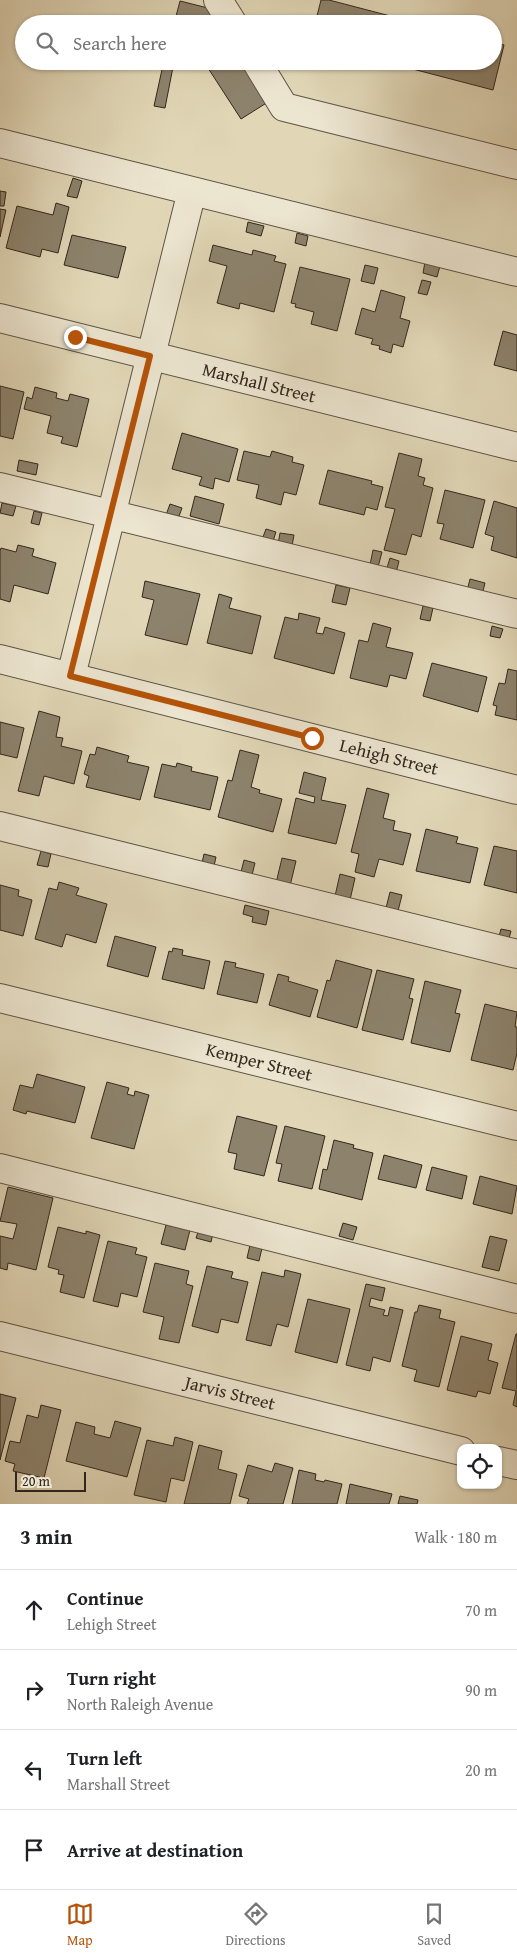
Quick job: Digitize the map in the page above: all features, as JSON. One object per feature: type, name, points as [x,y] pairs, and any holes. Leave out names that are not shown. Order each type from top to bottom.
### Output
[{"type":"street","points":[[218,0],[227,15]]},
{"type":"street","points":[[261,70],[284,107],[517,165]]},
{"type":"street","points":[[0,143],[517,272]]},
{"type":"street","points":[[70,676],[192,191]]},
{"type":"street","name":"Marshall Street","points":[[0,318],[517,447]]},
{"type":"street","points":[[0,487],[517,614]]},
{"type":"street","name":"Lehigh Street","points":[[0,659],[517,790]]},
{"type":"street","points":[[0,826],[517,954]]},
{"type":"street","name":"Kemper Street","points":[[0,998],[517,1126]]},
{"type":"street","points":[[0,1168],[517,1299]]},
{"type":"street","name":"Jarvis Street","points":[[0,1336],[457,1450]]},
{"type":"street","points":[[502,1462],[517,1465]]},
{"type":"building","points":[[321,0],[329,0],[386,15],[317,15]]},
{"type":"building","points":[[180,1],[216,10],[215,15],[176,15]]},
{"type":"building","points":[[162,70],[172,70],[165,108],[154,106]]},
{"type":"building","points":[[209,70],[248,70],[268,102],[241,119]]},
{"type":"building","points":[[416,70],[498,70],[493,90]]},
{"type":"building","points":[[73,178],[82,181],[77,198],[67,196]]},
{"type":"building","points":[[0,191],[6,192],[4,206],[0,206]]},
{"type":"building","points":[[56,203],[69,207],[58,253],[42,249],[40,257],[6,248],[17,206],[53,215]]},
{"type":"building","points":[[0,209],[6,210],[0,237]]},
{"type":"building","points":[[248,222],[264,226],[261,236],[246,232]]},
{"type":"building","points":[[297,233],[308,236],[306,246],[295,243]]},
{"type":"building","points":[[72,235],[126,247],[118,278],[64,265]]},
{"type":"building","points":[[213,245],[252,255],[253,250],[276,256],[274,261],[286,264],[274,312],[240,303],[239,309],[217,303],[227,266],[209,261]]},
{"type":"building","points":[[425,262],[440,266],[437,277],[423,273]]},
{"type":"building","points":[[365,265],[378,268],[374,284],[361,281]]},
{"type":"building","points":[[300,267],[350,279],[337,331],[311,324],[314,312],[295,307],[296,304],[291,303]]},
{"type":"building","points":[[422,280],[431,282],[427,295],[418,293]]},
{"type":"building","points":[[381,290],[405,297],[400,318],[410,321],[403,347],[393,344],[391,353],[379,349],[380,346],[371,344],[373,339],[355,334],[362,308],[375,312]]},
{"type":"building","points":[[503,331],[517,335],[517,371],[494,365]]},
{"type":"building","points":[[0,386],[24,392],[13,439],[0,436]]},
{"type":"building","points":[[35,387],[57,393],[56,398],[68,401],[70,394],[89,399],[77,447],[61,443],[63,437],[47,433],[51,416],[24,409],[27,397],[32,399]]},
{"type":"building","points":[[182,433],[238,449],[229,482],[215,478],[213,489],[199,485],[202,477],[172,469]]},
{"type":"building","points":[[244,451],[270,457],[272,451],[293,457],[292,462],[304,465],[296,495],[284,492],[281,505],[256,498],[259,485],[237,480]]},
{"type":"building","points":[[399,453],[422,459],[418,476],[425,478],[423,485],[433,488],[421,537],[412,534],[406,555],[384,550],[395,509],[385,507]]},
{"type":"building","points":[[19,460],[38,464],[36,475],[17,471]]},
{"type":"building","points":[[328,470],[372,481],[371,484],[383,487],[377,510],[366,507],[364,515],[319,504]]},
{"type":"building","points":[[445,490],[485,500],[473,548],[440,539],[444,524],[437,523]]},
{"type":"building","points":[[195,496],[224,504],[219,524],[190,516]]},
{"type":"building","points":[[494,501],[517,508],[517,558],[491,550],[494,537],[485,534]]},
{"type":"building","points":[[2,503],[16,506],[13,516],[0,513]]},
{"type":"building","points":[[170,504],[182,508],[178,519],[166,515]]},
{"type":"building","points":[[34,511],[42,513],[39,525],[31,523]]},
{"type":"building","points":[[266,529],[276,532],[273,541],[263,537]]},
{"type":"building","points":[[280,533],[294,535],[292,546],[278,544]]},
{"type":"building","points":[[18,545],[34,549],[32,556],[56,563],[48,594],[14,585],[10,602],[0,599],[0,551],[1,548],[16,552]]},
{"type":"building","points":[[373,550],[382,552],[378,567],[370,565]]},
{"type":"building","points":[[390,558],[399,561],[396,573],[386,571]]},
{"type":"building","points":[[470,579],[485,583],[482,595],[467,591]]},
{"type":"building","points":[[145,581],[200,594],[187,645],[145,635],[154,600],[142,597]]},
{"type":"building","points":[[336,585],[350,588],[346,605],[332,602]]},
{"type":"building","points":[[219,594],[232,598],[229,608],[261,616],[252,654],[207,643]]},
{"type":"building","points":[[423,606],[433,608],[430,621],[420,619]]},
{"type":"building","points":[[299,613],[320,618],[316,633],[323,634],[325,627],[345,633],[334,674],[274,658],[285,617],[298,620]]},
{"type":"building","points":[[373,623],[391,628],[386,647],[413,653],[406,679],[390,675],[387,687],[350,678],[359,640],[368,642]]},
{"type":"building","points":[[492,626],[503,629],[500,638],[490,636]]},
{"type":"building","points":[[432,663],[487,677],[478,712],[423,696]]},
{"type":"building","points":[[508,669],[517,671],[517,720],[495,715],[497,706],[493,705],[499,683],[505,684]]},
{"type":"building","points":[[39,711],[60,717],[56,737],[63,738],[61,746],[82,751],[74,784],[44,776],[39,796],[18,791]]},
{"type":"building","points":[[0,722],[24,728],[17,758],[0,754]]},
{"type":"building","points":[[97,747],[129,756],[127,762],[149,767],[140,800],[86,787],[89,776],[84,774],[90,754],[95,755]]},
{"type":"building","points":[[240,750],[259,755],[251,787],[260,790],[259,793],[282,799],[273,832],[218,817],[228,780],[232,781]]},
{"type":"building","points":[[177,763],[192,767],[191,771],[218,777],[210,810],[154,797],[162,764],[176,767]]},
{"type":"building","points":[[304,772],[326,778],[321,800],[346,805],[336,844],[288,833],[296,798],[314,803],[315,797],[299,793]]},
{"type":"building","points":[[367,788],[389,794],[383,818],[395,821],[393,830],[411,834],[403,865],[379,859],[374,877],[355,872],[359,854],[351,852]]},
{"type":"building","points":[[426,829],[458,837],[456,843],[478,848],[470,883],[416,871]]},
{"type":"building","points":[[494,846],[517,851],[517,893],[484,885]]},
{"type":"building","points":[[41,851],[51,854],[48,867],[37,865]]},
{"type":"building","points":[[204,854],[216,857],[214,866],[202,863]]},
{"type":"building","points":[[282,858],[296,861],[290,886],[276,883]]},
{"type":"building","points":[[244,860],[255,863],[252,875],[241,872]]},
{"type":"building","points":[[340,874],[355,878],[350,900],[335,896]]},
{"type":"building","points":[[59,882],[79,888],[76,895],[107,904],[96,943],[66,934],[62,947],[35,939],[49,888],[57,890]]},
{"type":"building","points":[[0,885],[19,890],[18,896],[32,900],[23,936],[0,930]]},
{"type":"building","points":[[390,892],[402,895],[398,911],[386,908]]},
{"type":"building","points":[[245,905],[269,911],[266,925],[252,922],[253,917],[243,914]]},
{"type":"building","points":[[501,929],[511,931],[508,942],[498,940]]},
{"type":"building","points":[[115,936],[156,947],[148,977],[107,966]]},
{"type":"building","points":[[173,948],[183,950],[182,955],[210,961],[204,989],[162,979],[169,951],[172,952]]},
{"type":"building","points":[[336,960],[372,970],[357,1028],[317,1017],[327,980],[330,981]]},
{"type":"building","points":[[225,961],[236,963],[235,967],[264,974],[257,1003],[217,994]]},
{"type":"building","points":[[377,970],[414,979],[409,998],[413,999],[403,1040],[362,1030]]},
{"type":"building","points":[[278,974],[289,977],[288,981],[318,990],[310,1017],[269,1005]]},
{"type":"building","points":[[425,981],[461,990],[455,1013],[460,1014],[450,1052],[411,1043]]},
{"type":"building","points":[[485,1004],[517,1012],[515,1027],[517,1027],[517,1053],[513,1070],[471,1060]]},
{"type":"building","points":[[37,1074],[85,1087],[75,1123],[27,1111],[26,1114],[13,1110],[20,1085],[33,1088]]},
{"type":"building","points":[[107,1082],[129,1088],[127,1094],[134,1096],[135,1091],[149,1095],[134,1149],[91,1138]]},
{"type":"building","points":[[237,1116],[277,1126],[264,1176],[234,1169],[237,1154],[228,1152]]},
{"type":"building","points":[[285,1126],[325,1136],[312,1189],[278,1181],[282,1164],[276,1163]]},
{"type":"building","points":[[334,1140],[354,1145],[353,1148],[373,1153],[362,1200],[319,1189],[323,1169],[327,1170]]},
{"type":"building","points":[[384,1155],[422,1165],[416,1188],[378,1179]]},
{"type":"building","points":[[432,1167],[467,1176],[462,1199],[426,1190]]},
{"type":"building","points":[[480,1176],[517,1186],[512,1214],[473,1204]]},
{"type":"building","points":[[8,1187],[53,1198],[36,1270],[8,1263],[7,1270],[0,1268],[0,1236],[13,1239],[17,1224],[0,1221]]},
{"type":"building","points":[[343,1223],[357,1227],[353,1240],[339,1236]]},
{"type":"building","points":[[166,1225],[190,1230],[185,1250],[161,1244]]},
{"type":"building","points":[[58,1227],[86,1234],[86,1231],[100,1235],[84,1298],[60,1292],[64,1275],[58,1274],[59,1270],[48,1267]]},
{"type":"building","points":[[199,1229],[213,1233],[211,1242],[196,1238]]},
{"type":"building","points":[[490,1236],[507,1240],[499,1271],[482,1267]]},
{"type":"building","points":[[108,1241],[137,1248],[135,1254],[147,1257],[137,1297],[121,1293],[118,1307],[93,1301]]},
{"type":"building","points":[[250,1245],[262,1248],[259,1261],[247,1258]]},
{"type":"building","points":[[155,1263],[189,1271],[186,1284],[193,1286],[179,1343],[159,1339],[164,1317],[143,1312]]},
{"type":"building","points":[[207,1266],[233,1272],[231,1278],[248,1282],[238,1323],[221,1319],[218,1333],[192,1326]]},
{"type":"building","points":[[285,1270],[301,1274],[288,1327],[277,1324],[271,1346],[246,1340],[262,1272],[284,1277]]},
{"type":"building","points":[[366,1284],[385,1288],[382,1301],[371,1298],[369,1306],[385,1310],[383,1315],[388,1316],[390,1307],[403,1310],[390,1362],[373,1357],[370,1371],[346,1365]]},
{"type":"building","points":[[308,1299],[350,1309],[337,1363],[295,1352]]},
{"type":"building","points":[[419,1305],[441,1310],[439,1318],[455,1322],[439,1387],[414,1381],[417,1370],[402,1366],[415,1312],[417,1312]]},
{"type":"building","points":[[516,1334],[517,1407],[513,1405],[516,1391],[502,1388]]},
{"type":"building","points":[[461,1336],[492,1344],[488,1360],[498,1363],[490,1394],[478,1391],[476,1397],[447,1390]]},
{"type":"building","points":[[0,1394],[16,1398],[0,1460]]},
{"type":"building","points":[[41,1405],[61,1410],[44,1478],[13,1471],[15,1464],[5,1461],[10,1441],[20,1443],[27,1415],[38,1418]]},
{"type":"building","points":[[115,1421],[141,1428],[127,1477],[66,1461],[76,1422],[95,1427],[94,1434],[110,1438]]},
{"type":"building","points":[[175,1437],[193,1442],[184,1481],[171,1478],[166,1502],[134,1495],[147,1440],[173,1446]]},
{"type":"building","points":[[199,1445],[222,1451],[218,1469],[237,1474],[230,1504],[184,1504]]},
{"type":"building","points":[[275,1463],[293,1468],[283,1504],[247,1504],[249,1499],[239,1496],[248,1465],[272,1472]]},
{"type":"building","points":[[299,1470],[316,1474],[315,1480],[342,1484],[337,1504],[292,1504]]},
{"type":"building","points":[[350,1484],[392,1494],[389,1504],[346,1504]]},
{"type":"building","points":[[400,1496],[418,1500],[417,1504],[398,1504]]},
{"type":"route","points":[[75,337],[150,356],[70,676],[312,738]]}]
